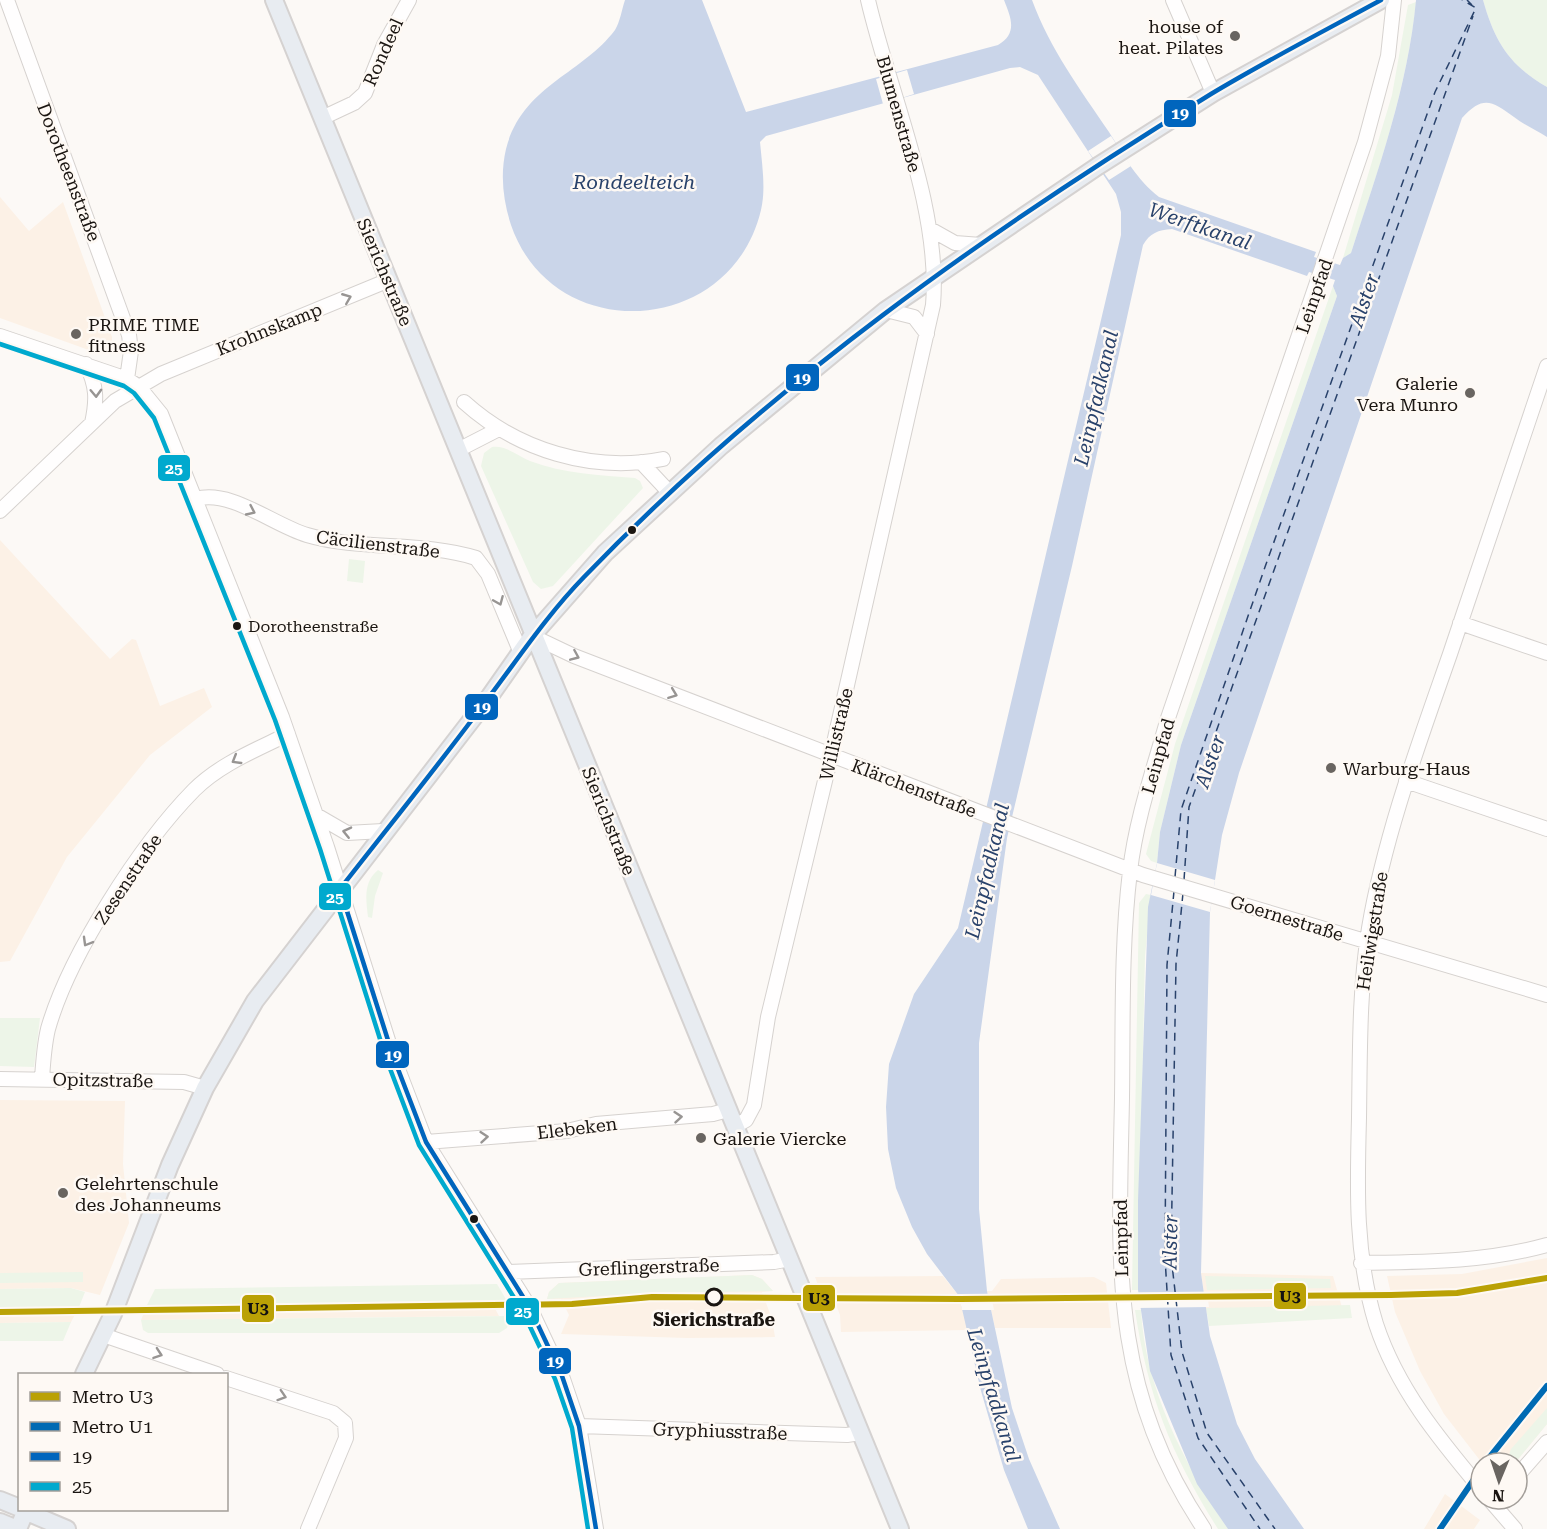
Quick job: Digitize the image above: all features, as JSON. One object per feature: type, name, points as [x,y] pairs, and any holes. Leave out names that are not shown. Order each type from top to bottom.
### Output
[{"type":"main road","name":"Sierichstraße","points":[[274,0],[497,544],[532,636],[900,1529]]},
{"type":"main road","points":[[84,1373],[103,1335],[170,1165],[205,1088],[255,1001],[383,831],[522,653],[532,636],[605,553],[721,446],[886,310],[1098,166],[1213,93],[1381,0]]},
{"type":"main road","points":[[0,1500],[18,1508]]},
{"type":"main road","points":[[0,1522],[18,1529],[23,1511]]},
{"type":"main road","points":[[25,1511],[67,1529]]},
{"type":"street","name":"Dorotheenstraße","points":[[7,0],[129,335],[131,351],[127,380]]},
{"type":"street","name":"Rondeel","points":[[322,118],[354,104],[363,96],[384,45],[409,0]]},
{"type":"street","name":"Blumenstraße","points":[[868,0],[930,229],[934,278]]},
{"type":"street","points":[[1173,0],[1213,93]]},
{"type":"street","name":"Leinpfad","points":[[1204,1529],[1178,1486],[1146,1414],[1134,1372],[1122,1310],[1119,1232],[1124,1006],[1130,871],[1147,790],[1168,718],[1321,276],[1379,93],[1388,56],[1394,0]]},
{"type":"street","points":[[930,229],[955,243],[981,245]]},
{"type":"street","name":"Willistraße","points":[[735,1126],[746,1120],[754,1106],[768,1017],[831,756],[927,334],[934,278]]},
{"type":"street","name":"Krohnskamp","points":[[0,511],[115,401],[161,374],[389,280]]},
{"type":"street","points":[[886,310],[914,317],[927,334]]},
{"type":"street","points":[[0,336],[127,380],[139,387],[161,414],[288,734],[393,1056],[426,1142],[530,1308],[562,1376],[579,1426],[596,1529]]},
{"type":"street","points":[[86,364],[95,381],[97,393],[93,423]]},
{"type":"street","name":"Heilwigstraße","points":[[1469,1474],[1433,1431],[1396,1370],[1377,1325],[1361,1263],[1357,1203],[1361,1001],[1367,942],[1387,846],[1406,781],[1546,371]]},
{"type":"street","points":[[464,402],[497,430],[537,447],[576,459],[641,462],[663,459]]},
{"type":"street","points":[[458,450],[497,430]]},
{"type":"street","points":[[641,462],[669,492]]},
{"type":"street","name":"Cäcilienstraße","points":[[196,499],[209,495],[222,497],[293,531],[321,539],[469,556],[480,562],[488,574]]},
{"type":"street","points":[[497,544],[488,574],[522,653]]},
{"type":"street","points":[[1460,623],[1547,653]]},
{"type":"street","name":"Klärchenstraße","points":[[532,636],[574,656],[1130,871]]},
{"type":"street","name":"Zesenstraße","points":[[42,1079],[48,1030],[72,968],[146,847],[195,789],[234,760],[288,734]]},
{"type":"street","points":[[1406,781],[1547,829]]},
{"type":"street","points":[[316,815],[347,833],[383,831]]},
{"type":"street","name":"Goernestraße","points":[[1130,871],[1547,994]]},
{"type":"street","name":"Opitzstraße","points":[[0,1079],[184,1082],[205,1088]]},
{"type":"street","name":"Elebeken","points":[[426,1142],[567,1131],[596,1124],[713,1114],[728,1110]]},
{"type":"street","points":[[1361,1263],[1473,1259],[1518,1253],[1547,1245]]},
{"type":"street","name":"Greflingerstraße","points":[[507,1272],[774,1262],[789,1259]]},
{"type":"street","points":[[103,1335],[214,1373]]},
{"type":"street","points":[[228,1379],[333,1413],[345,1423],[346,1438],[308,1529]]},
{"type":"street","name":"Gryphiusstraße","points":[[579,1426],[847,1436],[860,1433]]},
{"type":"street","points":[[1529,1462],[1547,1442]]},
{"type":"street","points":[[1501,1511],[1515,1529]]},
{"type":"shaded area","points":[[1483,0],[1547,0],[1547,87],[1523,70],[1505,51],[1493,28]]},
{"type":"shaded area","points":[[1416,2],[1399,98],[1351,253],[1343,258],[1392,95],[1408,5]]},
{"type":"shaded area","points":[[0,197],[29,231],[63,202],[112,337],[112,345],[106,352],[97,353],[0,318]]},
{"type":"shaded area","points":[[1333,286],[1337,296],[1181,745],[1160,832],[1157,863],[1151,861],[1146,854],[1175,744]]},
{"type":"shaded area","points":[[492,447],[507,449],[530,461],[556,469],[635,478],[640,481],[643,488],[553,586],[541,589],[533,582],[481,466],[484,453]]},
{"type":"shaded area","points":[[0,540],[110,659],[132,639],[136,640],[160,706],[204,688],[212,707],[150,755],[67,857],[10,961],[0,962]]},
{"type":"shaded area","points":[[349,559],[365,561],[363,583],[347,581]]},
{"type":"shaded area","points":[[378,870],[383,873],[375,896],[372,918],[368,917],[367,892],[370,880]]},
{"type":"shaded area","points":[[1146,894],[1151,895],[1145,956],[1138,1290],[1132,1290],[1139,903]]},
{"type":"shaded area","points":[[0,1018],[40,1018],[34,1067],[0,1066]]},
{"type":"shaded area","name":"Gelehrtenschule des Johanneums","points":[[0,1100],[125,1101],[123,1164],[129,1223],[100,1295],[71,1288],[0,1289]]},
{"type":"shaded area","points":[[1547,1258],[1547,1424],[1525,1451],[1473,1451],[1444,1414],[1420,1371],[1395,1312],[1387,1276],[1462,1274]]},
{"type":"shaded area","points":[[83,1272],[83,1282],[0,1283],[0,1273]]},
{"type":"shaded area","points":[[1201,1273],[1333,1276],[1343,1311],[1207,1315]]},
{"type":"shaded area","points":[[752,1275],[762,1279],[773,1291],[762,1292],[772,1319],[775,1337],[687,1338],[561,1334],[569,1315],[561,1299],[547,1299],[549,1292],[559,1283]]},
{"type":"shaded area","points":[[752,1275],[762,1279],[773,1291],[654,1293],[547,1299],[549,1292],[559,1283]]},
{"type":"shaded area","points":[[943,1276],[959,1296],[968,1330],[841,1332],[840,1315],[832,1294],[820,1290],[815,1277]]},
{"type":"shaded area","points":[[1205,1276],[1330,1279],[1331,1288],[1207,1290]]},
{"type":"shaded area","points":[[1094,1277],[1106,1283],[1111,1328],[995,1328],[987,1291],[992,1291],[1001,1279]]},
{"type":"shaded area","points":[[497,1284],[507,1301],[147,1305],[155,1289]]},
{"type":"shaded area","points":[[71,1288],[85,1292],[79,1307],[0,1307],[0,1289]]},
{"type":"shaded area","points":[[491,1301],[499,1316],[141,1320],[147,1305]]},
{"type":"shaded area","points":[[1350,1305],[1352,1318],[1209,1326],[1206,1308]]},
{"type":"shaded area","points":[[0,1307],[79,1307],[71,1322],[0,1323]]},
{"type":"shaded area","points":[[1135,1310],[1141,1310],[1150,1369],[1170,1425],[1197,1479],[1228,1529],[1218,1529],[1201,1502],[1175,1450],[1147,1370]]},
{"type":"shaded area","points":[[511,1316],[507,1328],[499,1333],[148,1333],[143,1330],[141,1320]]},
{"type":"shaded area","points":[[71,1322],[63,1341],[0,1341],[0,1323]]},
{"type":"shaded area","points":[[1547,1408],[1547,1424],[1525,1451],[1510,1451]]},
{"type":"shaded area","points":[[1445,1494],[1480,1520],[1474,1529],[1424,1529]]},
{"type":"water","points":[[625,0],[702,0],[746,112],[998,45],[1011,30],[1004,0],[1032,0],[1066,68],[1131,167],[1159,197],[1316,252],[1314,257],[1340,265],[1343,258],[1351,253],[1391,128],[1406,65],[1416,0],[1483,0],[1493,28],[1505,51],[1523,70],[1547,87],[1547,137],[1493,104],[1482,103],[1462,118],[1239,773],[1222,835],[1210,912],[1201,1273],[1210,1336],[1237,1424],[1255,1459],[1304,1529],[1228,1529],[1197,1484],[1150,1371],[1138,1290],[1138,1201],[1148,907],[1157,863],[1160,832],[1181,745],[1337,296],[1333,286],[1335,280],[1309,272],[1307,276],[1172,229],[1155,233],[1143,245],[1072,566],[1007,838],[979,1043],[979,1209],[987,1291],[1012,1408],[1029,1459],[1060,1529],[1028,1529],[1004,1470],[981,1391],[959,1296],[927,1254],[912,1227],[896,1188],[888,1149],[886,1107],[889,1064],[914,994],[958,928],[1121,235],[1121,212],[1116,194],[1038,75],[1020,67],[1010,68],[766,136],[760,142],[763,168],[761,210],[743,252],[715,283],[680,303],[640,311],[601,307],[564,292],[533,265],[511,225],[503,187],[506,149],[514,128],[525,110],[554,82],[601,45],[615,30]]},
{"type":"pier","points":[[907,70],[914,94],[883,104],[876,79]]},
{"type":"pier","points":[[1111,136],[1131,166],[1109,180],[1088,151]]},
{"type":"pier","points":[[1157,863],[1215,880],[1210,912],[1151,895]]},
{"type":"pier","points":[[1207,1292],[1209,1307],[1138,1308],[1135,1293]]},
{"type":"pier","points":[[991,1295],[994,1310],[962,1310],[959,1296]]},
{"type":"ferry route","points":[[1175,877],[1181,810],[1265,567],[1435,92],[1476,8],[1462,0]]},
{"type":"ferry route","points":[[1467,0],[1472,5]]},
{"type":"ferry route","points":[[1184,880],[1189,807],[1473,16]]},
{"type":"ferry route","points":[[1174,891],[1167,965],[1165,1258],[1171,1355],[1198,1438],[1260,1529]]},
{"type":"ferry route","points":[[1183,893],[1176,964],[1171,1256],[1182,1352],[1207,1433],[1275,1529]]},
{"type":"metro line","name":"U3","points":[[0,1312],[572,1304],[652,1297],[960,1299],[1391,1295],[1457,1293],[1547,1278]]},
{"type":"metro line","name":"U1","points":[[1495,1451],[1547,1386]]},
{"type":"metro line","name":"U1","points":[[1440,1529],[1469,1487]]},
{"type":"transit line","name":"19","points":[[340,889],[546,620],[571,591],[655,507],[728,440],[882,316],[962,257],[1044,201],[1211,94],[1381,0]]},
{"type":"transit line","name":"25","points":[[0,344],[124,386],[134,393],[154,418],[275,720],[320,849],[386,1058],[419,1145],[523,1312],[555,1379],[572,1428],[588,1529]]},
{"type":"transit line","name":"19","points":[[340,889],[393,1056],[426,1142],[530,1308],[562,1376],[579,1426],[596,1529]]},
{"type":"place","name":"house of heat. Pilates","points":[[1235,36]]},
{"type":"place","name":"PRIME TIME fitness","points":[[76,334]]},
{"type":"place","name":"Galerie Vera Munro","points":[[1470,393]]},
{"type":"place","name":"Dorotheenstraße","points":[[237,626]]},
{"type":"place","name":"Warburg-Haus","points":[[1331,768]]},
{"type":"place","name":"Galerie Viercke","points":[[701,1138]]},
{"type":"place","name":"Gelehrtenschule des Johanneums","points":[[63,1193]]},
{"type":"place","name":"Sierichstraße","points":[[714,1297]]},
{"type":"water label","name":"Rondeelteich","points":[[634,182]]},
{"type":"water label","name":"Werftkanal","points":[[1200,226]]},
{"type":"water label","name":"Alster","points":[[1364,300]]},
{"type":"water label","name":"Leinpfadkanal","points":[[1096,398]]},
{"type":"water label","name":"Alster","points":[[1210,761]]},
{"type":"water label","name":"Leinpfadkanal","points":[[987,871]]},
{"type":"water label","name":"Alster","points":[[1170,1242]]},
{"type":"water label","name":"Leinpfadkanal","points":[[994,1395]]}]
